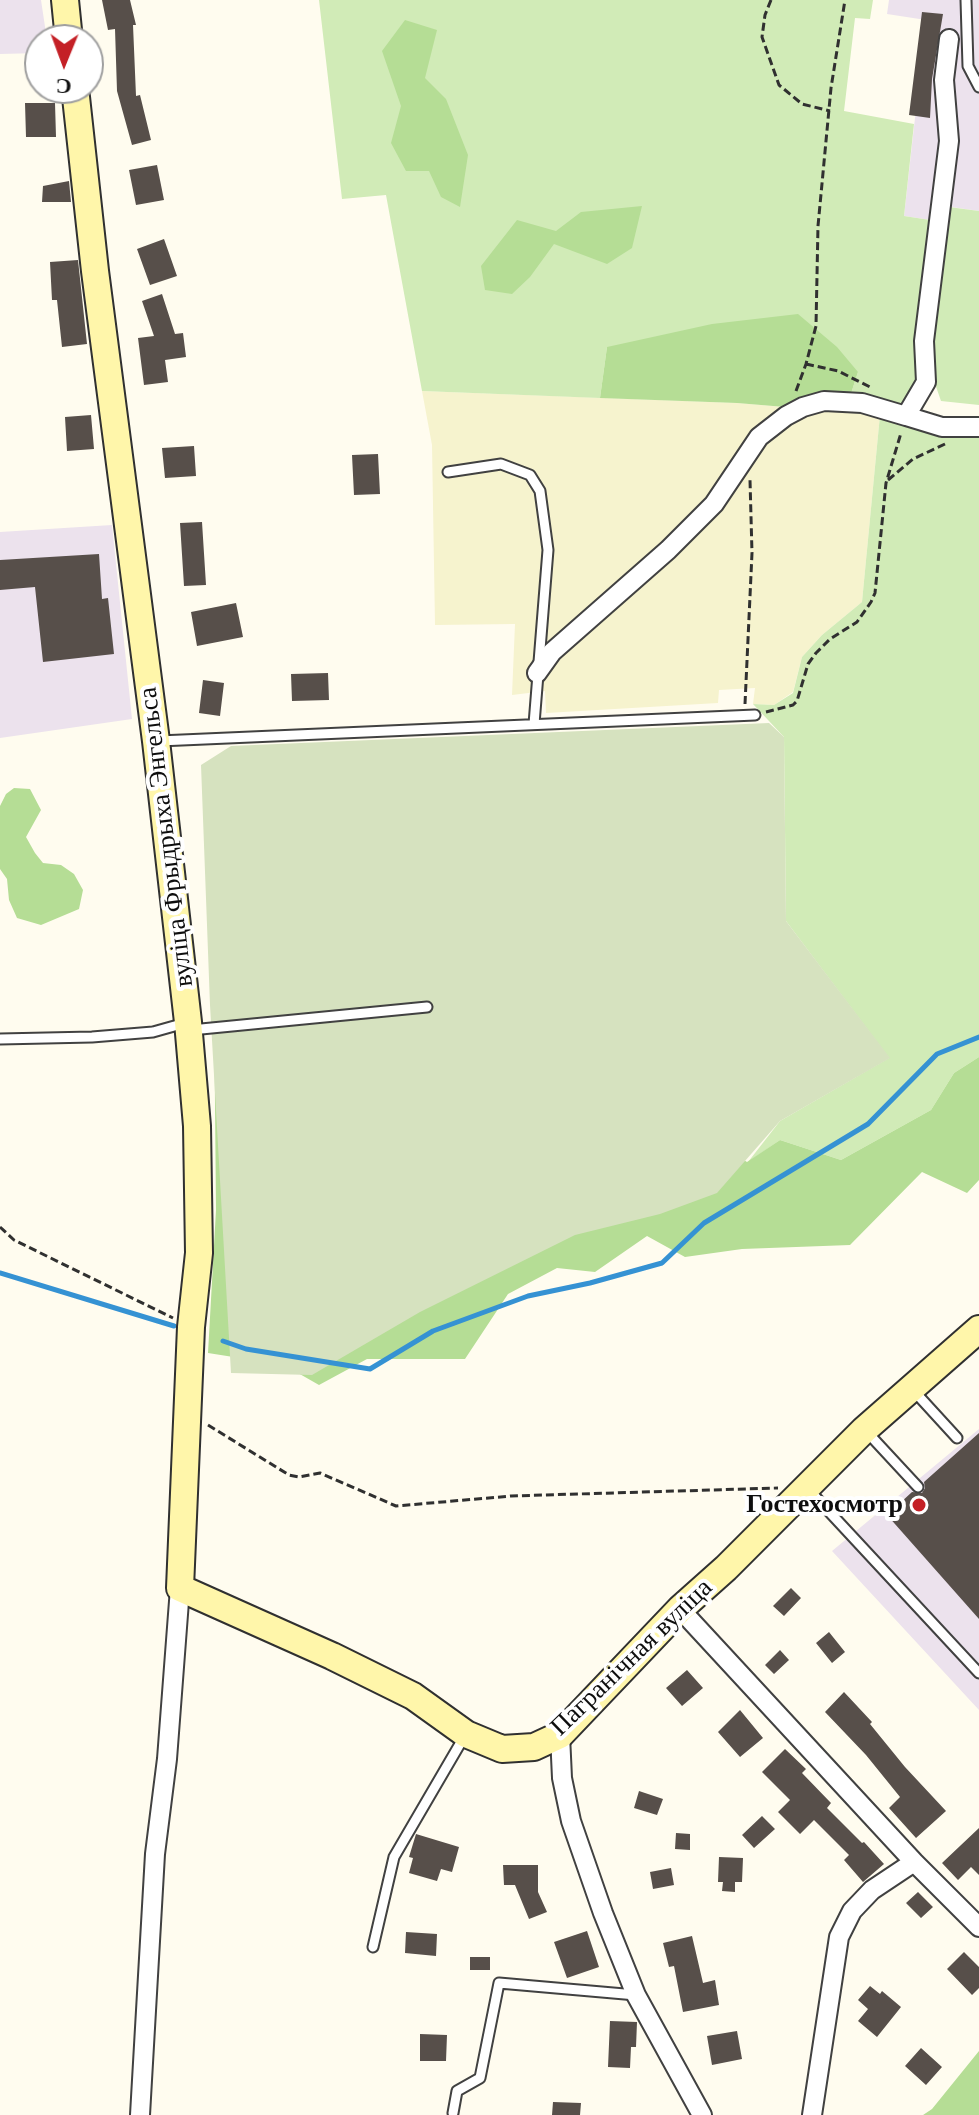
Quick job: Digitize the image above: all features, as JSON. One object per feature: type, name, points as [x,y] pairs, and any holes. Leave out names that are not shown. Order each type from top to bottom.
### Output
[{"type":"street","points":[[65,0],[67,24]]},
{"type":"street","points":[[906,416],[926,382],[924,341],[949,141],[944,80],[949,39]]},
{"type":"street","name":"вуліца Фрыдрыха Энгельса","points":[[77,104],[95,271],[156,741],[189,1026],[197,1126],[199,1253],[191,1327],[180,1588]]},
{"type":"street","points":[[537,673],[552,652],[668,550],[714,504],[759,437],[786,416],[824,401],[862,403],[942,427],[978,427]]},
{"type":"street","name":"Пагранічная вуліца","points":[[180,1588],[413,1696],[466,1734],[502,1749],[534,1747],[560,1735],[680,1609],[726,1568],[864,1430],[979,1329]]},
{"type":"street","points":[[140,2115],[155,1854],[167,1759],[180,1588]]},
{"type":"street","points":[[680,1609],[914,1862],[979,1927]]},
{"type":"street","points":[[560,1735],[562,1778],[571,1821],[603,1913],[636,1995],[702,2115]]},
{"type":"street","points":[[812,2115],[839,1937],[852,1911],[872,1890],[914,1862]]},
{"type":"lane","points":[[966,0],[968,66],[979,87]]},
{"type":"lane","points":[[448,472],[501,464],[530,475],[540,491],[548,550],[534,724]]},
{"type":"lane","points":[[156,741],[750,715]]},
{"type":"lane","points":[[0,1039],[92,1037],[427,1007]]},
{"type":"lane","points":[[912,1388],[957,1438]]},
{"type":"lane","points":[[864,1430],[918,1487]]},
{"type":"lane","points":[[807,1487],[979,1673]]},
{"type":"lane","points":[[373,1947],[394,1857],[466,1734]]},
{"type":"lane","points":[[453,2113],[457,2091],[480,2078],[499,1983],[636,1995]]},
{"type":"path","points":[[771,0],[762,37],[779,85],[802,104],[830,111]]},
{"type":"path","points":[[786,416],[806,364],[816,326],[818,226],[845,0]]},
{"type":"path","points":[[750,452],[750,715],[783,709],[797,701],[808,664],[816,653],[830,639],[857,622],[871,602],[875,593],[886,483],[906,416]]},
{"type":"path","points":[[886,483],[913,459],[978,427]]},
{"type":"path","points":[[0,1227],[14,1240],[191,1327]]},
{"type":"path","points":[[188,1412],[289,1475],[299,1477],[320,1473],[396,1506],[511,1496],[807,1487]]},
{"type":"shaded area","points":[[0,0],[41,0],[45,24],[24,24],[24,53],[0,54]]},
{"type":"shaded area","points":[[889,0],[979,0],[979,211],[944,206],[940,217],[930,220],[904,216],[926,20],[887,14]]},
{"type":"shaded area","points":[[422,391],[737,403],[880,415],[862,602],[822,635],[802,657],[793,692],[774,705],[753,704],[755,688],[719,690],[718,703],[546,713],[545,691],[512,695],[515,624],[435,625],[432,445]]},
{"type":"shaded area","points":[[112,525],[132,719],[0,738],[0,532]]},
{"type":"shaded area","points":[[979,1429],[979,1710],[832,1551]]},
{"type":"green space","points":[[319,0],[873,0],[870,19],[855,18],[844,111],[914,124],[904,216],[930,220],[917,339],[922,420],[979,423],[979,1057],[954,1073],[931,1110],[841,1160],[780,1140],[748,1162],[780,1121],[889,1058],[786,921],[784,737],[753,704],[774,705],[793,693],[802,657],[822,635],[862,602],[880,415],[845,412],[858,372],[607,347],[600,398],[422,391],[386,195],[342,199]]},
{"type":"green space","points":[[405,20],[437,30],[425,78],[446,99],[468,155],[460,207],[441,197],[429,171],[406,171],[391,143],[401,106],[382,51]]},
{"type":"green space","points":[[642,206],[632,248],[607,264],[554,244],[530,277],[512,294],[485,290],[481,266],[517,220],[556,231],[581,212]]},
{"type":"green space","points":[[949,207],[979,211],[979,405],[941,401],[932,375],[930,336]]},
{"type":"green space","points":[[798,314],[837,347],[858,372],[845,412],[737,403],[600,398],[607,347],[712,324]]},
{"type":"green space","points":[[769,723],[784,737],[786,921],[890,1058],[780,1121],[717,1193],[660,1214],[575,1235],[420,1312],[312,1375],[231,1373],[210,1005],[201,765],[231,746]]},
{"type":"green space","points":[[14,788],[30,789],[41,810],[26,837],[35,853],[43,863],[61,865],[74,874],[83,890],[79,909],[41,925],[17,918],[9,900],[7,879],[0,869],[0,806],[6,794]]},
{"type":"green space","points":[[213,891],[711,1139],[747,1162],[780,1140],[841,1160],[931,1110],[954,1073],[979,1057],[979,1180],[967,1193],[922,1172],[850,1245],[742,1249],[685,1257],[647,1236],[595,1272],[557,1268],[508,1294],[465,1359],[367,1359],[319,1385],[284,1365],[208,1353],[216,1210]]},
{"type":"green space","points":[[979,2051],[979,2115],[923,2115],[932,2109]]},
{"type":"building","points":[[102,0],[130,0],[136,25],[133,25],[136,96],[140,95],[151,140],[132,145],[117,91],[115,29],[108,30]]},
{"type":"building","points":[[922,12],[943,14],[932,79],[930,118],[909,115]]},
{"type":"building","points":[[25,104],[55,104],[56,137],[26,137]]},
{"type":"building","points":[[157,165],[164,200],[136,205],[129,170]]},
{"type":"building","points":[[69,181],[71,202],[42,202],[43,186]]},
{"type":"building","points":[[164,239],[177,276],[150,285],[137,249]]},
{"type":"building","points":[[78,260],[87,344],[62,347],[57,300],[52,300],[50,262]]},
{"type":"building","points":[[162,294],[175,334],[183,333],[186,357],[165,360],[168,382],[144,385],[138,338],[154,336],[142,301]]},
{"type":"building","points":[[91,415],[94,449],[67,451],[65,417]]},
{"type":"building","points":[[194,446],[196,476],[165,478],[162,448]]},
{"type":"building","points":[[378,454],[380,494],[354,495],[352,455]]},
{"type":"building","points":[[202,522],[206,585],[184,586],[180,523]]},
{"type":"building","points":[[99,554],[102,599],[108,598],[114,654],[43,662],[35,587],[0,590],[0,560]]},
{"type":"building","points":[[236,603],[243,637],[197,646],[191,612]]},
{"type":"building","points":[[328,673],[329,700],[292,701],[291,674]]},
{"type":"building","points":[[203,680],[224,683],[220,716],[199,713]]},
{"type":"building","points":[[979,1433],[979,1619],[887,1515],[912,1492],[922,1493],[924,1482]]},
{"type":"building","points":[[791,1588],[801,1598],[784,1616],[773,1606]]},
{"type":"building","points":[[829,1632],[845,1652],[832,1663],[816,1643]]},
{"type":"building","points":[[780,1650],[789,1660],[774,1674],[765,1665]]},
{"type":"building","points":[[687,1670],[703,1688],[682,1706],[666,1688]]},
{"type":"building","points":[[844,1692],[872,1722],[870,1724],[905,1767],[946,1811],[916,1838],[889,1808],[900,1797],[825,1712]]},
{"type":"building","points":[[740,1710],[763,1738],[740,1757],[718,1732]]},
{"type":"building","points":[[785,1749],[806,1769],[802,1773],[831,1803],[827,1808],[884,1864],[863,1882],[844,1860],[849,1855],[814,1820],[800,1834],[778,1812],[790,1800],[762,1772]]},
{"type":"building","points":[[639,1791],[663,1799],[657,1815],[634,1808]]},
{"type":"building","points":[[762,1816],[775,1829],[754,1848],[742,1835]]},
{"type":"building","points":[[979,1828],[979,1875],[971,1867],[958,1880],[942,1863]]},
{"type":"building","points":[[676,1833],[690,1834],[690,1850],[675,1849]]},
{"type":"building","points":[[416,1834],[459,1847],[452,1872],[441,1869],[437,1881],[409,1873],[413,1858],[409,1857]]},
{"type":"building","points":[[719,1857],[743,1858],[742,1882],[735,1882],[735,1892],[722,1891],[723,1882],[718,1882]]},
{"type":"building","points":[[503,1865],[538,1865],[538,1892],[547,1912],[529,1919],[515,1885],[504,1885]]},
{"type":"building","points":[[671,1868],[674,1885],[653,1889],[650,1872]]},
{"type":"building","points":[[918,1892],[933,1907],[921,1918],[906,1903]]},
{"type":"building","points":[[587,1931],[599,1967],[567,1978],[554,1942]]},
{"type":"building","points":[[406,1932],[437,1934],[436,1956],[405,1953]]},
{"type":"building","points":[[692,1936],[703,1983],[715,1980],[719,2005],[683,2012],[674,1966],[669,1967],[663,1943]]},
{"type":"building","points":[[964,1952],[979,1967],[979,1988],[972,1995],[947,1969]]},
{"type":"building","points":[[470,1957],[490,1957],[490,1970],[470,1970]]},
{"type":"building","points":[[870,1986],[880,1994],[882,1991],[901,2007],[877,2037],[858,2021],[868,2009],[858,2000]]},
{"type":"building","points":[[610,2021],[637,2022],[636,2047],[631,2047],[630,2068],[608,2067]]},
{"type":"building","points":[[737,2031],[742,2059],[712,2065],[707,2036]]},
{"type":"building","points":[[420,2034],[447,2035],[446,2061],[420,2061]]},
{"type":"building","points":[[921,2048],[942,2067],[926,2085],[905,2066]]},
{"type":"building","points":[[553,2102],[581,2103],[580,2115],[552,2115]]},
{"type":"waterway","points":[[223,1341],[246,1349],[370,1369],[433,1331],[528,1296],[662,1263],[704,1223],[868,1124],[937,1054],[979,1037]]},
{"type":"waterway","points":[[0,1273],[174,1326]]},
{"type":"place","name":"Гостехосмотр","points":[[919,1505]]}]
